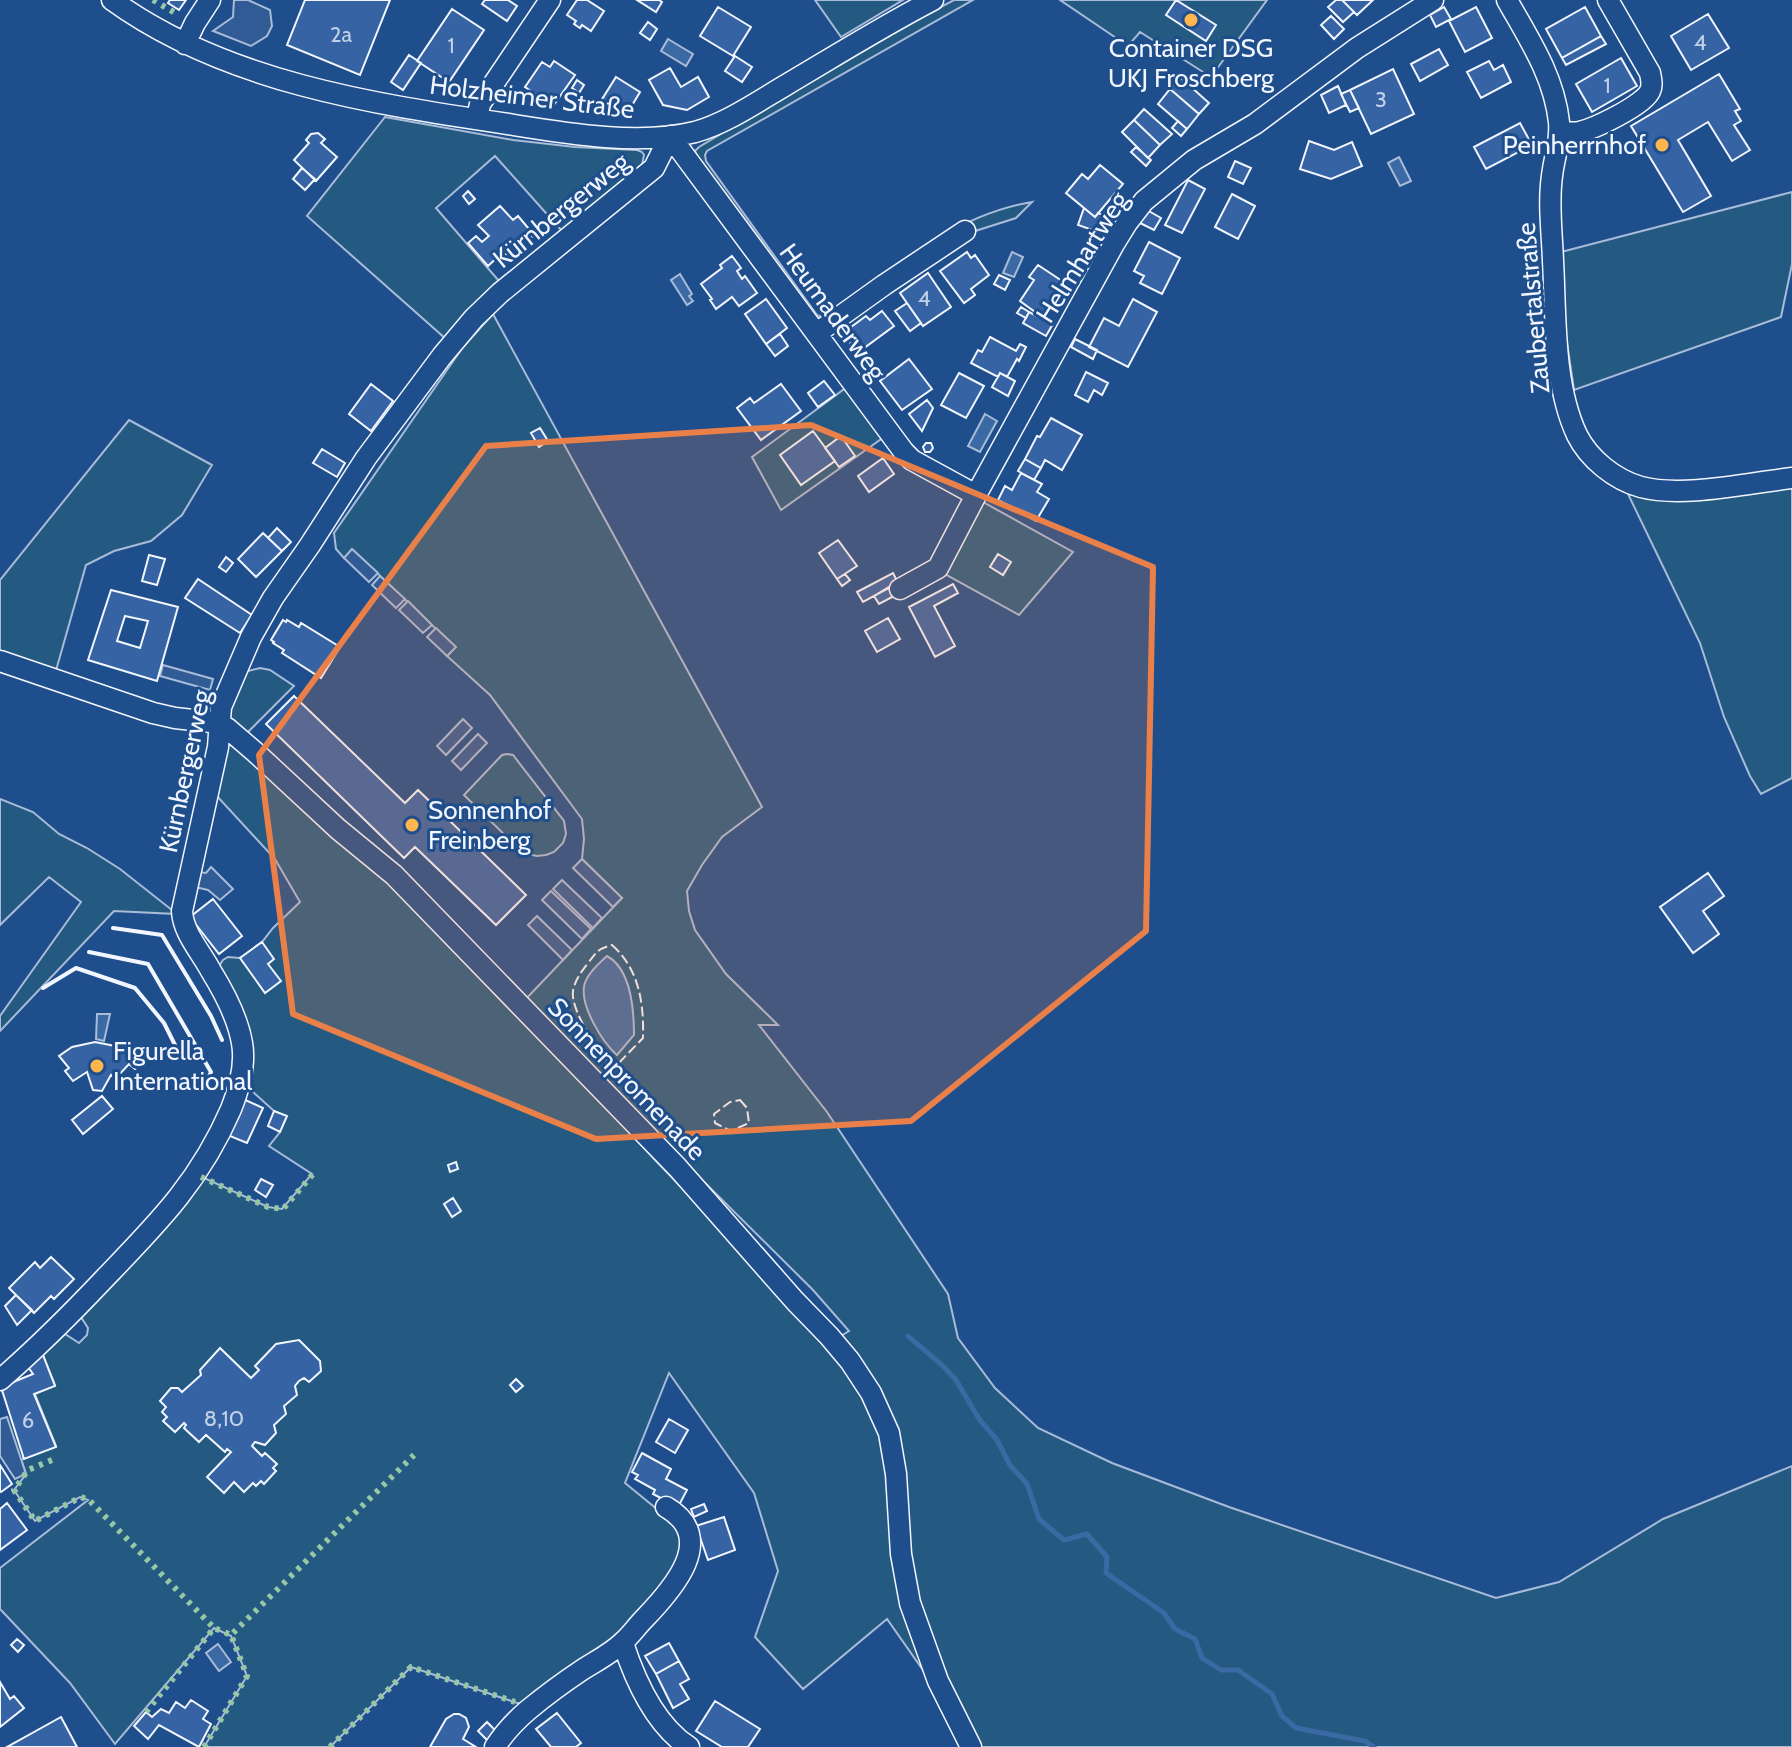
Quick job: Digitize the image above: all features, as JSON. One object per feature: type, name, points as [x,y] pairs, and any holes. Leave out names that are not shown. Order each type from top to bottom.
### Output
[{"type":"street","name":"Holzheimer Straße","points":[[112,0],[155,29],[185,44],[243,66],[317,88],[477,119],[599,136],[670,136],[713,126],[933,0]]},
{"type":"street","points":[[185,44],[210,0]]},
{"type":"street","points":[[477,119],[480,104],[550,0]]},
{"type":"street","name":"Helmhartweg","points":[[900,589],[938,568],[1114,244],[1144,201],[1194,160],[1255,124],[1357,48],[1433,0]]},
{"type":"street","name":"Zaubertalstraße","points":[[1507,0],[1545,68],[1554,92],[1560,132],[1551,177],[1557,332],[1562,381],[1577,436],[1602,466],[1639,487],[1704,489],[1792,478]]},
{"type":"street","points":[[1560,132],[1579,132],[1600,124],[1643,101],[1650,92],[1650,73],[1608,0]]},
{"type":"street","name":"Heumaderweg","points":[[670,136],[904,452],[912,460],[976,495]]},
{"type":"street","name":"Kürnbergerweg","points":[[0,1380],[54,1331],[182,1195],[208,1155],[236,1096],[243,1054],[240,1035],[219,986],[186,928],[182,911],[216,759],[221,707],[257,624],[366,458],[474,318],[500,293],[654,168],[670,136]]},
{"type":"street","points":[[817,333],[965,231]]},
{"type":"street","points":[[0,661],[153,713],[220,724]]},
{"type":"street","name":"Sonnenpromenade","points":[[220,724],[242,740],[413,893],[677,1167],[850,1361],[871,1393],[889,1433],[896,1474],[901,1554],[910,1603],[928,1658],[971,1747]]},
{"type":"street","points":[[495,1747],[528,1710],[623,1643],[676,1582],[688,1560],[690,1547],[687,1529],[679,1516],[666,1507]]},
{"type":"street","points":[[623,1643],[637,1682],[676,1737],[689,1747]]},
{"type":"highlighted area","points":[[811,425],[1153,567],[1146,931],[911,1121],[596,1139],[293,1014],[259,755],[486,446]]},
{"type":"shaded area","points":[[234,0],[248,0],[270,10],[272,26],[267,36],[251,46],[213,31],[233,17]]},
{"type":"shaded area","points":[[815,0],[903,0],[841,37]]},
{"type":"shaded area","points":[[954,0],[973,0],[707,151],[705,155],[706,161],[817,315],[822,317],[950,231],[976,219],[1003,209],[1032,202],[1016,218],[972,232],[966,224],[830,318],[818,320],[697,160],[695,151],[882,38]]},
{"type":"shaded area","points":[[1060,0],[1267,0],[1211,77],[1140,32],[1128,46]]},
{"type":"shaded area","points":[[668,39],[693,54],[686,66],[661,51]]},
{"type":"shaded area","points":[[385,117],[513,140],[637,150],[644,155],[642,165],[562,231],[495,156],[436,208],[499,281],[446,339],[307,216]]},
{"type":"shaded area","points":[[1399,157],[1411,181],[1400,186],[1388,163]]},
{"type":"shaded area","points":[[1792,192],[1792,264],[1781,317],[1574,390],[1565,329],[1561,252]]},
{"type":"shaded area","points":[[1012,252],[1023,257],[1014,277],[1003,273]]},
{"type":"shaded area","points":[[680,274],[692,294],[689,296],[693,301],[687,305],[671,280]]},
{"type":"shaded area","points":[[493,314],[762,807],[722,837],[687,891],[695,930],[726,974],[778,1025],[759,1025],[827,1112],[948,1294],[958,1338],[995,1388],[1038,1428],[1112,1463],[1229,1507],[1496,1598],[1559,1582],[1663,1519],[1792,1466],[1792,1747],[977,1747],[887,1619],[803,1689],[755,1637],[778,1571],[754,1493],[669,1373],[625,1483],[680,1528],[680,1567],[617,1636],[520,1704],[411,1667],[330,1747],[204,1747],[247,1676],[231,1636],[214,1628],[115,1744],[70,1683],[0,1609],[0,1568],[88,1500],[80,1497],[35,1521],[14,1490],[26,1474],[21,1459],[56,1446],[35,1394],[55,1385],[41,1350],[65,1334],[79,1343],[87,1335],[88,1328],[79,1314],[202,1177],[268,1207],[282,1209],[312,1174],[269,1146],[280,1132],[286,1116],[274,1111],[253,1092],[242,1095],[219,966],[228,957],[240,958],[262,942],[300,902],[275,859],[215,794],[227,738],[390,880],[831,1342],[849,1331],[813,1290],[523,1002],[622,898],[582,859],[582,819],[490,695],[447,656],[455,647],[353,550],[344,558],[336,549],[334,533],[463,347]]},
{"type":"shaded area","points":[[847,387],[884,437],[781,510],[752,457]]},
{"type":"shaded area","points":[[985,414],[997,421],[980,452],[968,446]]},
{"type":"shaded area","points":[[129,420],[212,465],[182,515],[151,541],[114,551],[86,565],[55,674],[0,656],[0,580]]},
{"type":"shaded area","points":[[1792,487],[1792,778],[1761,794],[1724,717],[1700,643],[1628,494],[1686,501]]},
{"type":"shaded area","points":[[983,502],[1073,552],[1019,615],[945,574]]},
{"type":"shaded area","points":[[352,549],[378,573],[369,582],[344,558]]},
{"type":"shaded area","points":[[380,576],[405,599],[396,608],[372,585]]},
{"type":"shaded area","points":[[408,601],[432,625],[423,633],[399,610]]},
{"type":"shaded area","points":[[436,628],[456,647],[447,656],[427,637]]},
{"type":"shaded area","points":[[163,665],[213,679],[210,690],[160,676]]},
{"type":"shaded area","points":[[260,668],[270,670],[294,686],[244,736],[232,725],[229,715],[244,672]]},
{"type":"shaded area","points":[[463,719],[472,728],[446,755],[437,746]]},
{"type":"shaded area","points":[[478,734],[487,743],[461,770],[452,761]]},
{"type":"shaded area","points":[[502,755],[513,755],[564,821],[566,834],[563,843],[554,852],[537,856],[523,853],[464,795]]},
{"type":"shaded area","points":[[0,799],[33,812],[59,834],[120,869],[177,914],[114,911],[0,1031],[0,1016],[81,902],[49,877],[0,925]]},
{"type":"shaded area","points":[[582,859],[622,898],[613,907],[573,868]]},
{"type":"shaded area","points":[[211,867],[233,889],[220,900],[208,890],[195,887],[199,872],[206,873]]},
{"type":"shaded area","points":[[562,880],[602,918],[593,928],[553,889]]},
{"type":"shaded area","points":[[551,891],[591,929],[582,939],[542,900]]},
{"type":"shaded area","points":[[537,916],[572,950],[563,960],[528,925]]},
{"type":"shaded area","points":[[607,956],[615,962],[626,980],[633,1014],[634,1035],[617,1055],[594,1024],[584,995],[587,978]]},
{"type":"shaded area","points":[[97,1014],[110,1014],[104,1041],[96,1039]]},
{"type":"shaded area","points":[[7,1417],[26,1474],[15,1479],[0,1456],[0,1419]]},
{"type":"shaded area","points":[[218,1644],[231,1662],[219,1671],[206,1653]]},
{"type":"building","points":[[170,0],[186,0],[179,10],[168,3]]},
{"type":"building","points":[[305,0],[390,0],[360,75],[287,45]]},
{"type":"building","points":[[485,0],[508,0],[517,6],[507,21],[482,4]]},
{"type":"building","points":[[577,0],[587,0],[604,11],[591,31],[574,24],[576,21],[567,15]]},
{"type":"building","points":[[637,0],[659,0],[662,2],[656,12]]},
{"type":"building","name":"Container DSG UKJ Froschberg","points":[[1176,0],[1216,25],[1206,41],[1166,15]]},
{"type":"building","points":[[1336,0],[1342,0],[1354,12],[1343,22],[1328,7]]},
{"type":"building","points":[[1342,0],[1373,0],[1357,15]]},
{"type":"building","points":[[718,7],[751,27],[733,56],[700,36]]},
{"type":"building","points":[[1444,7],[1451,19],[1436,27],[1430,15]]},
{"type":"building","points":[[1476,7],[1492,38],[1465,52],[1449,21]]},
{"type":"building","points":[[1585,7],[1601,36],[1562,58],[1546,29]]},
{"type":"building","points":[[452,9],[484,30],[449,82],[417,61]]},
{"type":"building","points":[[1708,14],[1729,48],[1691,70],[1671,36]]},
{"type":"building","points":[[1331,16],[1344,29],[1334,39],[1321,25]]},
{"type":"building","points":[[648,22],[657,29],[650,40],[640,33]]},
{"type":"building","points":[[1601,36],[1606,44],[1566,65],[1562,58]]},
{"type":"building","points":[[1439,49],[1448,65],[1420,81],[1411,64]]},
{"type":"building","points":[[409,55],[421,63],[403,90],[391,82]]},
{"type":"building","points":[[735,56],[752,67],[742,82],[725,71]]},
{"type":"building","points":[[1621,58],[1637,86],[1592,112],[1576,84]]},
{"type":"building","points":[[554,61],[575,75],[553,106],[525,87],[542,62],[550,67]]},
{"type":"building","points":[[1489,61],[1494,70],[1503,65],[1511,82],[1481,98],[1467,72]]},
{"type":"building","points":[[670,68],[681,87],[698,77],[709,97],[687,110],[663,105],[649,80]]},
{"type":"building","points":[[1393,69],[1414,114],[1371,134],[1350,90]]},
{"type":"building","name":"Peinherrnhof","points":[[1719,74],[1740,109],[1735,111],[1741,121],[1734,125],[1750,150],[1732,161],[1708,122],[1678,140],[1711,196],[1683,212],[1631,126]]},
{"type":"building","points":[[616,77],[640,92],[625,117],[599,104]]},
{"type":"building","points":[[1180,77],[1209,103],[1199,114],[1170,89]]},
{"type":"building","points":[[577,80],[584,85],[579,93],[572,88]]},
{"type":"building","points":[[1338,86],[1346,105],[1329,113],[1321,95]]},
{"type":"building","points":[[1170,89],[1199,114],[1187,129],[1158,104]]},
{"type":"building","points":[[1350,90],[1359,108],[1350,112],[1341,94]]},
{"type":"building","points":[[1144,109],[1172,134],[1160,145],[1134,120]]},
{"type":"building","points":[[1134,120],[1160,145],[1148,158],[1122,132]]},
{"type":"building","points":[[1178,121],[1187,129],[1181,136],[1172,128]]},
{"type":"building","points":[[1520,123],[1532,145],[1486,169],[1474,147]]},
{"type":"building","points":[[318,133],[325,139],[321,143],[337,157],[316,181],[294,160],[309,143],[306,140],[311,134]]},
{"type":"building","points":[[1309,141],[1334,150],[1352,142],[1362,166],[1331,179],[1300,169]]},
{"type":"building","points":[[1136,147],[1151,160],[1146,166],[1131,152]]},
{"type":"building","points":[[1235,161],[1251,168],[1243,184],[1228,177]]},
{"type":"building","points":[[1100,165],[1123,184],[1095,217],[1066,193],[1082,174],[1088,179]]},
{"type":"building","points":[[302,168],[315,179],[305,190],[293,179]]},
{"type":"building","points":[[1188,180],[1205,189],[1182,233],[1165,225]]},
{"type":"building","points":[[468,191],[475,199],[469,204],[463,196]]},
{"type":"building","points":[[1232,194],[1255,206],[1238,239],[1215,227]]},
{"type":"building","points":[[500,206],[513,220],[518,216],[534,235],[508,257],[503,252],[488,266],[468,243],[476,236],[482,242],[489,236],[478,225]]},
{"type":"building","points":[[1084,208],[1095,217],[1098,213],[1104,215],[1098,232],[1078,225]]},
{"type":"building","points":[[1147,210],[1161,218],[1154,230],[1140,223]]},
{"type":"building","points":[[1149,242],[1180,258],[1162,294],[1140,283],[1144,276],[1134,271]]},
{"type":"building","points":[[967,252],[971,258],[975,255],[989,275],[971,289],[975,295],[964,303],[940,271]]},
{"type":"building","points":[[732,256],[741,268],[737,271],[742,279],[745,276],[757,293],[739,306],[732,297],[716,309],[701,284]]},
{"type":"building","points":[[1038,265],[1065,283],[1042,317],[1020,301],[1034,280],[1029,277]]},
{"type":"building","points":[[928,273],[951,307],[923,326],[900,293]]},
{"type":"building","points":[[999,275],[1010,280],[1005,290],[994,284]]},
{"type":"building","points":[[766,299],[787,328],[766,344],[745,314]]},
{"type":"building","points":[[1133,299],[1157,312],[1128,367],[1089,347],[1104,318],[1119,326]]},
{"type":"building","points":[[907,303],[921,323],[910,331],[895,311]]},
{"type":"building","points":[[1021,307],[1029,312],[1026,318],[1017,313]]},
{"type":"building","points":[[882,311],[894,326],[860,351],[843,333],[866,316],[870,320]]},
{"type":"building","points":[[1029,312],[1054,322],[1046,336],[1023,323]]},
{"type":"building","points":[[780,334],[788,346],[775,356],[766,344]]},
{"type":"building","points":[[990,337],[1016,351],[1020,344],[1026,347],[1007,377],[1000,373],[998,377],[971,363]]},
{"type":"building","points":[[1075,339],[1097,350],[1093,359],[1071,347]]},
{"type":"building","points":[[909,359],[932,389],[902,410],[880,381]]},
{"type":"building","points":[[1086,372],[1108,383],[1102,395],[1094,390],[1088,402],[1075,395]]},
{"type":"building","points":[[959,373],[984,386],[966,418],[941,405]]},
{"type":"building","points":[[1000,373],[1015,381],[1008,396],[992,387]]},
{"type":"building","points":[[824,381],[835,395],[818,407],[808,393]]},
{"type":"building","points":[[371,384],[393,401],[371,431],[349,414]]},
{"type":"building","points":[[781,384],[801,411],[761,440],[737,408],[750,398],[754,403]]},
{"type":"building","points":[[927,400],[933,408],[922,431],[909,414]]},
{"type":"building","points":[[1051,418],[1082,435],[1062,470],[1045,460],[1041,468],[1025,459]]},
{"type":"building","points":[[540,428],[548,441],[539,447],[531,433]]},
{"type":"building","points":[[813,431],[835,461],[801,485],[780,455]]},
{"type":"building","points":[[841,436],[855,456],[839,467],[825,448]]},
{"type":"building","points":[[931,443],[933,448],[930,452],[925,452],[923,447]]},
{"type":"building","points":[[322,449],[345,463],[337,477],[313,463]]},
{"type":"building","points":[[883,458],[894,474],[869,492],[858,476]]},
{"type":"building","points":[[1025,459],[1041,468],[1034,480],[1018,471]]},
{"type":"building","points":[[1021,473],[1042,484],[1037,492],[1049,499],[1036,521],[998,500],[1005,486],[1012,490]]},
{"type":"building","points":[[277,528],[291,542],[282,551],[268,538]]},
{"type":"building","points":[[263,533],[282,551],[256,577],[238,559]]},
{"type":"building","points":[[838,540],[857,566],[837,579],[819,553]]},
{"type":"building","points":[[998,554],[1011,562],[1003,575],[990,567]]},
{"type":"building","points":[[149,555],[165,559],[157,585],[142,581]]},
{"type":"building","points":[[226,557],[233,563],[226,572],[219,567]]},
{"type":"building","points":[[893,573],[898,583],[863,602],[857,592]]},
{"type":"building","points":[[845,574],[850,580],[842,586],[837,579]]},
{"type":"building","points":[[198,579],[252,615],[240,633],[185,598]]},
{"type":"building","points":[[953,584],[958,593],[934,606],[955,646],[935,657],[909,607]]},
{"type":"building","points":[[889,587],[894,596],[879,604],[874,596]]},
{"type":"building","points":[[111,590],[178,607],[157,681],[88,660]],"holes":[[[125,616],[148,621],[140,648],[117,641]]]},
{"type":"building","points":[[888,618],[900,639],[877,652],[865,631]]},
{"type":"building","points":[[283,620],[299,627],[301,623],[340,647],[321,678],[282,653],[284,650],[271,640]]},
{"type":"building","name":"Sonnenhof Freinberg","points":[[294,696],[405,803],[418,790],[526,895],[496,925],[415,847],[404,858],[266,724]]},
{"type":"building","points":[[1708,873],[1724,896],[1703,911],[1719,934],[1693,953],[1660,907]]},
{"type":"building","points":[[213,899],[242,936],[219,954],[190,917]]},
{"type":"building","points":[[262,942],[274,959],[268,964],[281,981],[265,993],[240,958]]},
{"type":"building","name":"Figurella International","points":[[95,1042],[120,1047],[143,1064],[135,1069],[129,1064],[116,1078],[111,1075],[102,1091],[93,1090],[87,1072],[73,1081],[65,1071],[69,1068],[59,1056],[72,1047]]},
{"type":"building","points":[[102,1096],[113,1109],[83,1134],[72,1120]]},
{"type":"building","points":[[241,1098],[263,1108],[247,1143],[225,1134]]},
{"type":"building","points":[[274,1111],[287,1116],[280,1132],[268,1126]]},
{"type":"building","points":[[456,1162],[458,1169],[450,1172],[448,1165]]},
{"type":"building","points":[[261,1179],[273,1185],[266,1197],[255,1190]]},
{"type":"building","points":[[453,1198],[461,1211],[452,1217],[444,1204]]},
{"type":"building","points":[[51,1257],[74,1279],[34,1313],[9,1288],[35,1262],[40,1268]]},
{"type":"building","points":[[16,1295],[32,1310],[17,1325],[5,1306]]},
{"type":"building","points":[[299,1340],[320,1361],[321,1371],[309,1382],[304,1378],[299,1381],[295,1386],[297,1395],[284,1406],[286,1414],[274,1425],[276,1433],[265,1445],[255,1442],[252,1446],[277,1464],[273,1468],[276,1471],[264,1484],[261,1481],[256,1486],[253,1483],[244,1492],[234,1482],[224,1493],[207,1477],[231,1452],[227,1449],[225,1452],[206,1435],[199,1442],[184,1428],[184,1423],[175,1432],[163,1421],[167,1417],[162,1412],[166,1407],[160,1401],[171,1388],[182,1392],[201,1375],[200,1370],[220,1348],[251,1378],[259,1370],[255,1366],[276,1344]]},
{"type":"building","points":[[41,1350],[55,1386],[34,1394],[56,1447],[24,1459],[1,1387],[33,1374],[26,1364]]},
{"type":"building","points":[[516,1379],[523,1386],[516,1392],[510,1385]]},
{"type":"building","points":[[669,1419],[688,1430],[675,1453],[656,1442]]},
{"type":"building","points":[[642,1453],[671,1469],[666,1479],[687,1490],[678,1507],[653,1494],[655,1490],[635,1479],[638,1475],[632,1472]]},
{"type":"building","points":[[0,1465],[12,1484],[1,1492],[0,1491]]},
{"type":"building","points":[[7,1503],[27,1530],[0,1550],[0,1509]]},
{"type":"building","points":[[704,1504],[707,1511],[694,1517],[691,1509]]},
{"type":"building","points":[[724,1517],[735,1550],[708,1560],[696,1526]]},
{"type":"building","points":[[17,1639],[24,1645],[18,1652],[11,1645]]},
{"type":"building","points":[[669,1643],[679,1661],[656,1674],[645,1656]]},
{"type":"building","points":[[679,1661],[689,1679],[680,1684],[689,1699],[673,1708],[656,1674]]},
{"type":"building","points":[[0,1682],[10,1699],[14,1696],[24,1708],[0,1727]]},
{"type":"building","points":[[191,1700],[208,1711],[203,1719],[211,1724],[199,1747],[159,1725],[148,1739],[134,1726],[146,1712],[152,1717],[161,1709],[169,1713],[176,1702],[185,1708]]},
{"type":"building","points":[[715,1701],[760,1729],[748,1747],[722,1747],[696,1731]]},
{"type":"building","points":[[557,1713],[581,1743],[576,1747],[551,1747],[536,1729]]},
{"type":"building","points":[[454,1714],[466,1718],[469,1727],[463,1739],[476,1747],[430,1747],[446,1719]]},
{"type":"building","points":[[61,1717],[77,1747],[7,1747]]},
{"type":"building","points":[[487,1722],[497,1732],[488,1741],[478,1731]]},
{"type":"waterway","points":[[908,1336],[956,1380],[979,1419],[997,1440],[1010,1465],[1027,1484],[1039,1519],[1064,1540],[1087,1534],[1107,1557],[1106,1573],[1164,1613],[1175,1629],[1195,1639],[1202,1658],[1221,1670],[1238,1670],[1272,1694],[1282,1716],[1296,1728],[1365,1741],[1374,1747]]},
{"type":"hedge","points":[[153,0],[177,14]]},
{"type":"hedge","points":[[201,1177],[268,1207],[283,1209],[313,1174]]},
{"type":"hedge","points":[[204,1747],[247,1676],[231,1635],[414,1455]]},
{"type":"hedge","points":[[52,1460],[28,1470],[14,1490],[35,1521],[81,1497],[89,1500],[214,1628]]},
{"type":"hedge","points":[[146,1712],[214,1628],[231,1635]]},
{"type":"hedge","points":[[330,1747],[411,1667],[515,1702]]},
{"type":"fence","points":[[612,945],[634,976],[641,1000],[643,1025],[643,1038],[614,1068],[594,1043],[573,999],[579,976],[596,954],[612,945]]},
{"type":"fence","points":[[740,1100],[747,1108],[749,1123],[731,1131],[715,1123],[714,1114],[730,1102],[740,1100]]},
{"type":"wall","points":[[113,928],[162,935],[222,1040]]},
{"type":"wall","points":[[89,952],[148,964],[211,1072],[206,1083]]},
{"type":"wall","points":[[43,988],[76,968],[135,988],[164,1023],[181,1057]]},
{"type":"place","name":"Container DSG UKJ Froschberg","points":[[1191,20]]},
{"type":"place","name":"Peinherrnhof","points":[[1662,145]]},
{"type":"place","name":"Sonnenhof Freinberg","points":[[412,825]]},
{"type":"place","name":"Figurella International","points":[[97,1066]]}]
